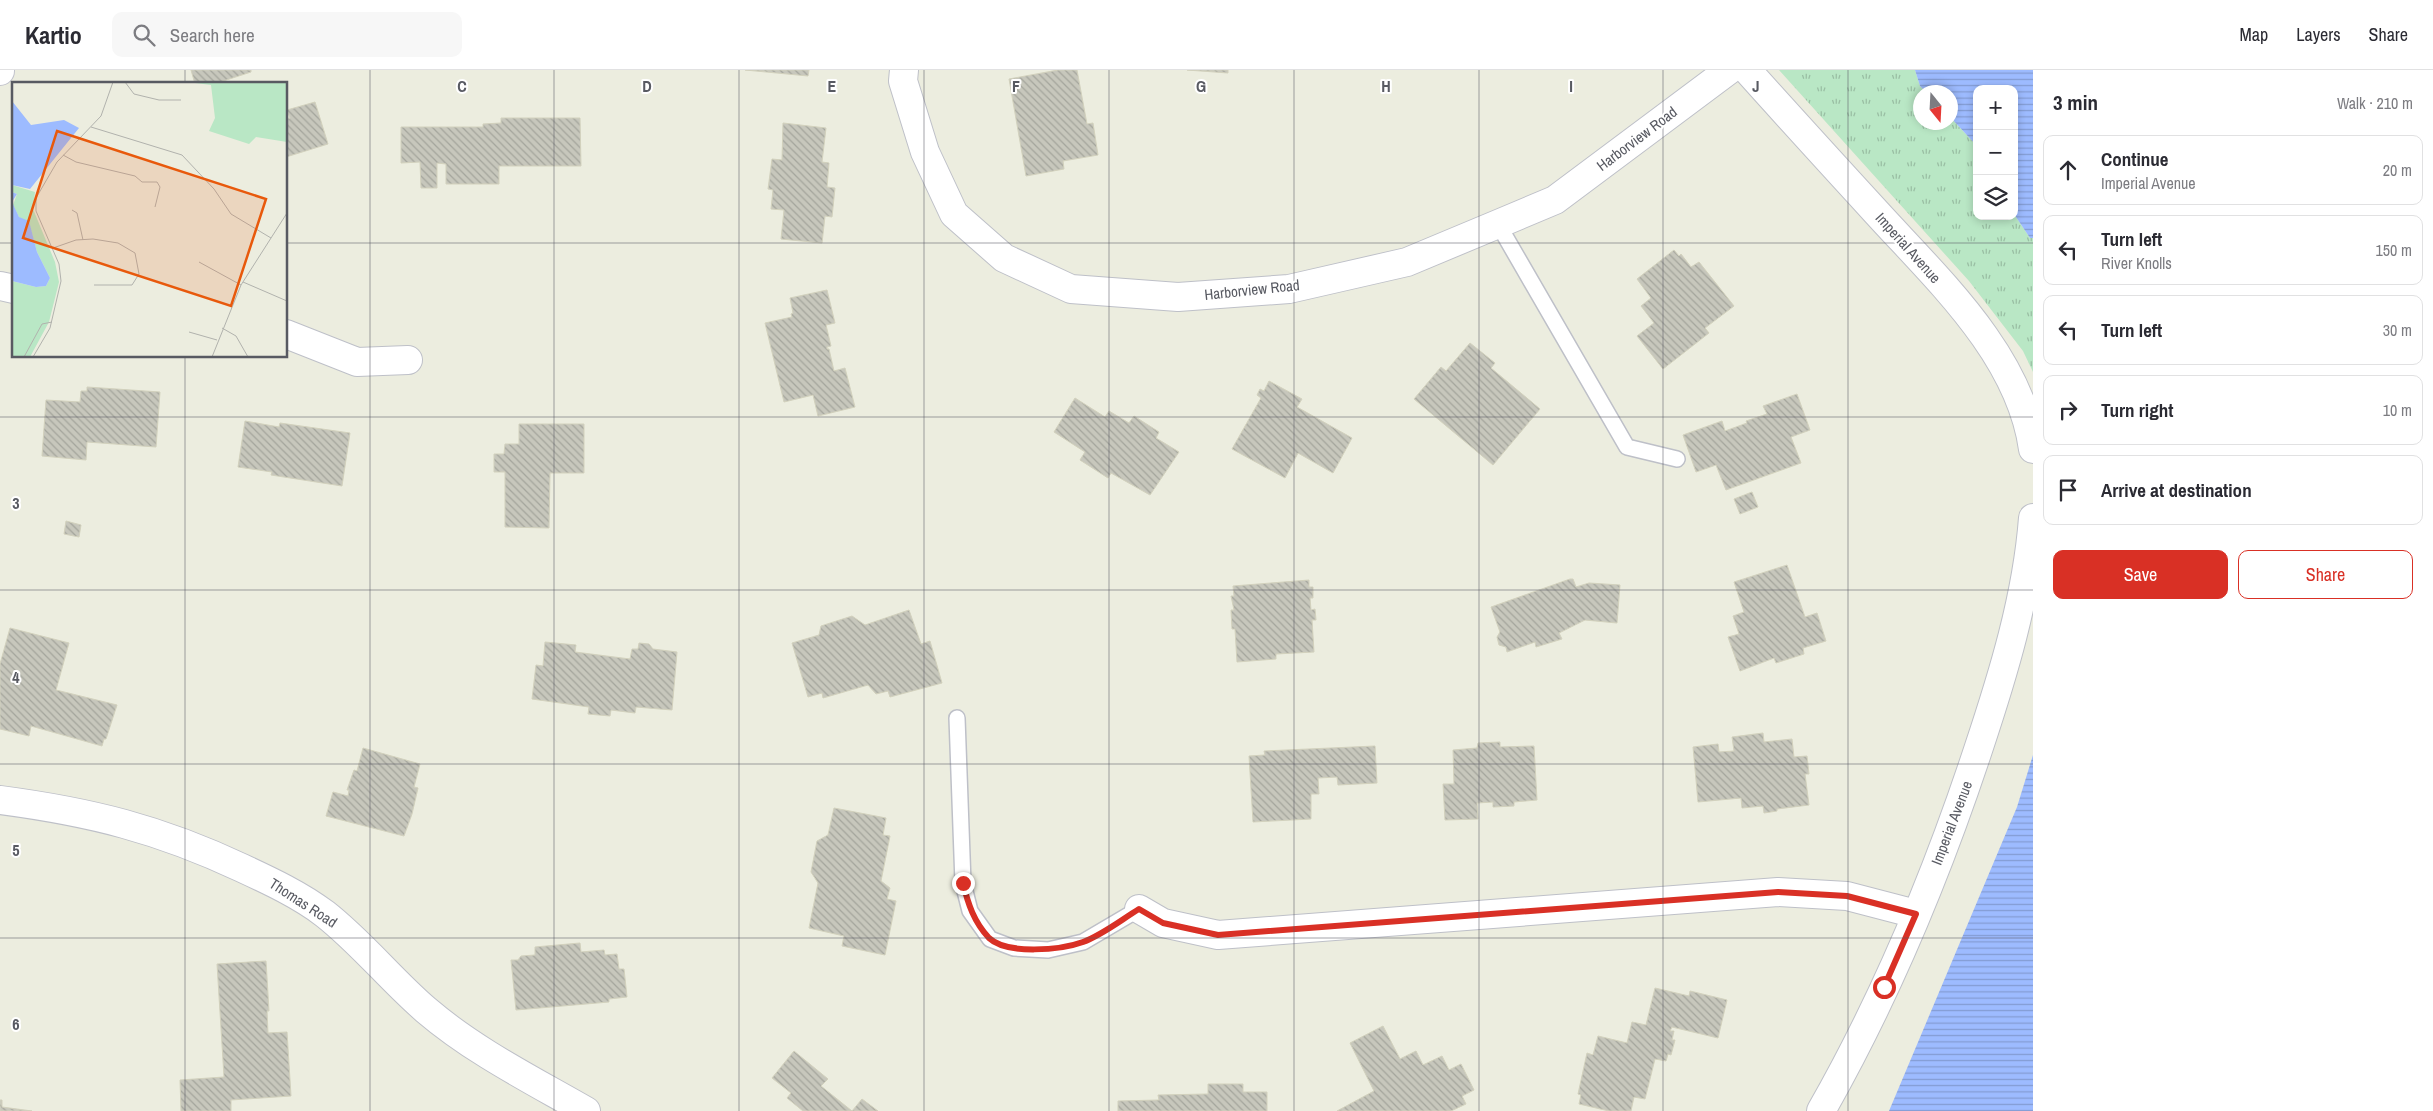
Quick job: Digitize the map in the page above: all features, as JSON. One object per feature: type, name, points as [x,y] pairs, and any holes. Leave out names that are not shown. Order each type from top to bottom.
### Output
[{"type":"street","name":"Harborview Road","points":[[904,70],[903,81],[924,152],[954,214],[1004,258],[1071,289],[1178,297],[1289,289],[1407,262],[1555,200],[1730,70]]},
{"type":"street","name":"Imperial Avenue","points":[[1747,70],[1897,235],[1991,344],[2013,384],[2024,410],[2033,449]]},
{"type":"street","points":[[288,335],[357,362],[408,360]]},
{"type":"street","name":"Imperial Avenue","points":[[1821,1111],[1864,1030],[1916,914],[1948,834],[1996,697],[2027,567],[2033,518]]},
{"type":"street","name":"Thomas Road","points":[[0,800],[79,812],[147,830],[186,843],[266,880],[324,914],[428,1012],[488,1053],[586,1111]]},
{"type":"street","points":[[1139,909],[1163,923],[1218,935],[1778,892],[1847,896],[1916,914]]},
{"type":"lane","points":[[1498,224],[1627,447],[1677,459]]},
{"type":"lane","points":[[957,718],[963,883],[970,911],[990,939],[1014,948],[1048,950],[1083,942],[1139,909]]},
{"type":"green space","points":[[1779,70],[1915,70],[1920,85],[1913,85],[1913,130],[1958,130],[1958,126],[1973,142],[1973,220],[2018,220],[2030,238],[2033,238],[2033,372],[2023,351],[1969,281]]},
{"type":"water","points":[[1915,70],[2033,70],[2033,238],[2030,238],[2018,220],[2018,85],[1973,85],[1973,142],[1958,126],[1958,85],[1920,85]]},
{"type":"water","points":[[2033,755],[2033,1111],[1889,1111],[2017,807]]},
{"type":"building","points":[[191,70],[251,70],[251,72],[220,82],[194,82]]},
{"type":"building","points":[[745,70],[809,70],[808,76]]},
{"type":"building","points":[[1058,70],[1077,70],[1087,124],[1093,123],[1098,155],[1063,161],[1064,169],[1026,176],[1009,79]]},
{"type":"building","points":[[1187,70],[1228,70],[1228,73]]},
{"type":"building","points":[[315,102],[328,144],[288,156],[288,118],[290,118],[288,110]]},
{"type":"building","points":[[501,118],[580,118],[581,166],[499,166],[499,184],[446,184],[446,164],[437,163],[437,188],[421,188],[420,162],[401,163],[401,127],[483,127],[483,124],[501,123]]},
{"type":"building","points":[[783,123],[826,128],[822,162],[829,163],[827,187],[835,188],[832,217],[825,216],[822,243],[781,239],[784,210],[771,209],[773,190],[768,189],[772,159],[782,160]]},
{"type":"building","points":[[1674,250],[1679,256],[1681,254],[1691,267],[1699,262],[1734,306],[1705,328],[1709,333],[1663,369],[1637,336],[1654,323],[1641,306],[1651,298],[1637,279]]},
{"type":"building","points":[[827,290],[835,323],[826,325],[831,346],[827,347],[827,349],[829,349],[834,371],[845,368],[855,407],[818,416],[813,395],[784,402],[765,323],[792,317],[790,298]]},
{"type":"building","points":[[1470,343],[1495,363],[1491,368],[1540,409],[1493,465],[1414,399],[1441,367],[1446,371]]},
{"type":"building","points":[[1269,381],[1302,399],[1297,407],[1352,438],[1333,473],[1298,453],[1285,478],[1232,449],[1261,398],[1257,395],[1260,389],[1264,391]]},
{"type":"building","points":[[87,387],[160,392],[156,447],[87,442],[86,460],[42,456],[46,400],[80,402],[81,391],[87,391]]},
{"type":"building","points":[[1797,394],[1810,430],[1791,437],[1801,463],[1726,490],[1716,465],[1696,472],[1683,435],[1722,421],[1725,431],[1767,414],[1763,406]]},
{"type":"building","points":[[1075,398],[1105,417],[1109,411],[1129,423],[1134,416],[1159,432],[1156,438],[1179,452],[1150,495],[1111,473],[1108,478],[1080,460],[1085,452],[1054,432]]},
{"type":"building","points":[[245,421],[279,427],[280,423],[350,433],[342,486],[271,475],[272,472],[238,467]]},
{"type":"building","points":[[519,424],[584,424],[584,473],[550,473],[549,528],[505,527],[505,472],[494,472],[494,454],[504,454],[505,444],[519,444]]},
{"type":"building","points":[[1752,492],[1758,507],[1740,514],[1734,499]]},
{"type":"building","points":[[66,521],[81,525],[79,537],[64,534]]},
{"type":"building","points":[[1787,565],[1805,617],[1817,613],[1826,641],[1803,648],[1804,654],[1776,663],[1774,658],[1740,671],[1728,637],[1739,634],[1733,616],[1744,612],[1734,582]]},
{"type":"building","points":[[1573,579],[1576,587],[1589,583],[1620,585],[1617,623],[1585,620],[1559,633],[1562,639],[1536,647],[1535,642],[1507,652],[1506,647],[1499,645],[1497,637],[1500,632],[1491,607]]},
{"type":"building","points":[[1309,580],[1309,587],[1313,587],[1313,598],[1310,598],[1311,610],[1315,609],[1316,620],[1312,620],[1314,652],[1276,654],[1276,659],[1237,662],[1235,629],[1232,629],[1231,610],[1234,610],[1231,596],[1234,596],[1233,586]]},
{"type":"building","points":[[909,610],[921,644],[930,641],[942,683],[890,697],[888,691],[876,694],[868,685],[823,698],[822,693],[808,697],[792,643],[819,635],[821,626],[852,616],[865,625]]},
{"type":"building","points":[[10,628],[69,643],[56,690],[117,705],[102,746],[31,726],[29,736],[0,729],[0,664]]},
{"type":"building","points":[[545,642],[576,645],[575,652],[630,659],[632,649],[638,649],[639,643],[649,644],[653,649],[677,652],[672,710],[636,707],[635,713],[611,710],[610,716],[588,714],[589,707],[532,699],[536,665],[543,666]]},
{"type":"building","points":[[1763,733],[1764,742],[1792,739],[1794,757],[1807,756],[1809,774],[1805,774],[1809,805],[1777,809],[1777,811],[1764,813],[1763,806],[1742,808],[1741,798],[1698,802],[1693,747],[1718,744],[1719,752],[1734,751],[1732,737]]},
{"type":"building","points":[[1500,742],[1500,747],[1534,746],[1537,800],[1514,802],[1514,806],[1493,807],[1493,802],[1477,803],[1478,819],[1445,820],[1443,784],[1454,784],[1453,750],[1477,748],[1478,743]]},
{"type":"building","points":[[1375,746],[1377,783],[1338,785],[1337,777],[1318,778],[1319,794],[1311,794],[1311,819],[1253,822],[1249,756],[1265,755],[1264,751]]},
{"type":"building","points":[[363,748],[420,764],[414,787],[418,788],[412,814],[404,836],[326,816],[333,792],[348,796],[349,790],[347,790],[354,770],[357,771]]},
{"type":"building","points":[[834,808],[886,818],[883,835],[890,836],[881,881],[890,888],[887,899],[896,901],[885,955],[842,946],[844,936],[809,928],[818,883],[811,872],[817,841],[828,835]]},
{"type":"building","points":[[580,943],[581,952],[604,950],[605,955],[617,954],[619,969],[624,969],[627,997],[609,999],[609,1002],[516,1010],[511,960],[518,960],[521,956],[535,955],[535,947]]},
{"type":"building","points":[[266,961],[269,1011],[267,1011],[268,1033],[287,1032],[291,1096],[231,1100],[231,1111],[181,1111],[180,1080],[224,1077],[217,964]]},
{"type":"building","points":[[1655,988],[1689,996],[1690,991],[1727,1000],[1718,1038],[1672,1027],[1670,1031],[1674,1031],[1672,1040],[1675,1040],[1671,1055],[1668,1054],[1666,1061],[1655,1059],[1645,1099],[1634,1097],[1631,1111],[1609,1111],[1579,1104],[1581,1095],[1578,1094],[1587,1053],[1593,1055],[1598,1036],[1627,1043],[1632,1022],[1646,1025]]},
{"type":"building","points":[[1383,1026],[1400,1059],[1416,1051],[1423,1065],[1442,1056],[1449,1070],[1461,1064],[1474,1090],[1462,1096],[1466,1104],[1451,1111],[1337,1111],[1374,1091],[1350,1043]]},
{"type":"building","points":[[794,1051],[828,1079],[821,1086],[852,1111],[803,1111],[787,1098],[791,1093],[772,1078]]},
{"type":"building","points":[[1208,1084],[1243,1084],[1243,1092],[1267,1092],[1267,1111],[1118,1111],[1118,1101],[1159,1100],[1158,1095],[1208,1094]]},
{"type":"building","points":[[862,1099],[878,1111],[852,1111]]},
{"type":"building","points":[[0,1100],[2,1100],[2,1107],[32,1111],[0,1111]]},
{"type":"route","points":[[963,883],[970,911],[990,939],[1014,948],[1048,950],[1083,942],[1139,909],[1163,923],[1218,935],[1778,892],[1847,896],[1916,914],[1884,987]]}]
